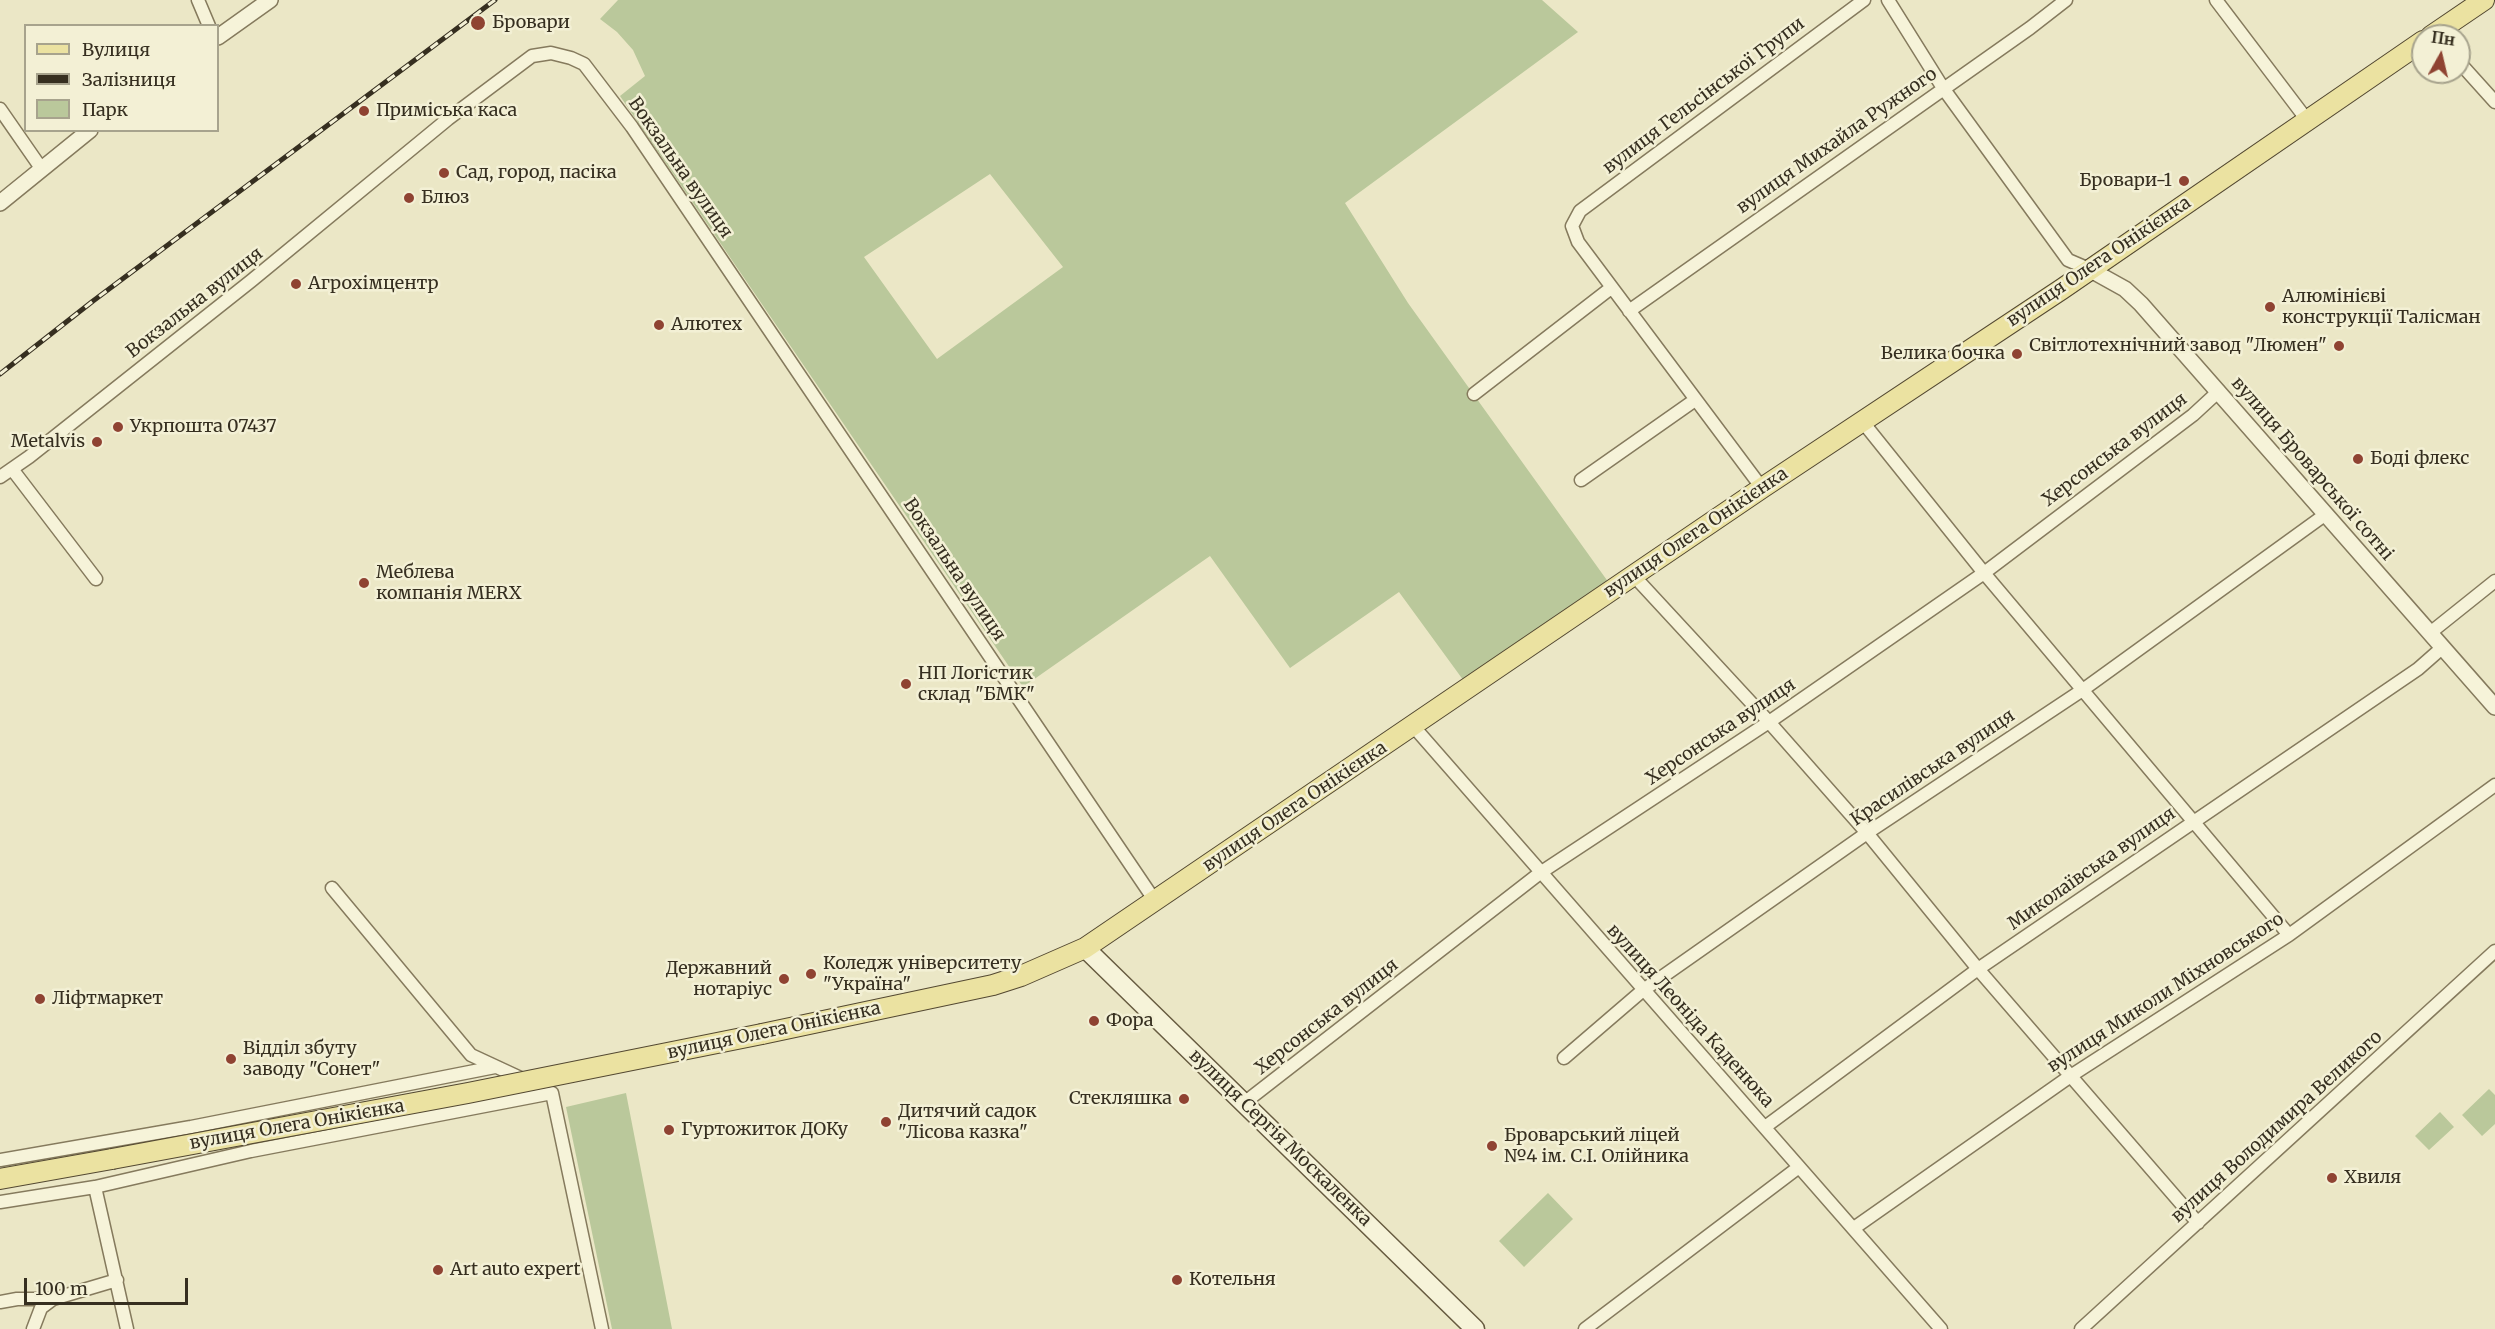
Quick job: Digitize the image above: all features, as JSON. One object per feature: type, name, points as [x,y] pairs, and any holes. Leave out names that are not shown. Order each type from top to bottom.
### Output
[{"type":"main road","name":"вулиця Олега Онікієнка","points":[[2450,24],[2484,0]]},
{"type":"main road","name":"вулиця Олега Онікієнка","points":[[0,1179],[468,1093],[993,985],[1021,976],[1085,948],[2411,50]]},
{"type":"main road","name":"вулиця Сергія Москаленка","points":[[1085,948],[1475,1329]]},
{"type":"street","points":[[198,0],[208,24]]},
{"type":"street","points":[[219,36],[270,0]]},
{"type":"street","name":"вулиця Гельсінської Групи","points":[[1611,288],[1578,242],[1572,226],[1580,211],[1863,0]]},
{"type":"street","points":[[1888,0],[1942,88],[2068,260],[2089,269]]},
{"type":"street","name":"вулиця Михайла Ружного","points":[[1629,311],[2030,28],[2066,0]]},
{"type":"street","points":[[2216,0],[2307,120]]},
{"type":"street","name":"Вокзальна вулиця","points":[[0,477],[260,274],[448,118],[532,56],[551,53],[571,58],[584,64],[632,127],[1155,901]]},
{"type":"street","points":[[2471,75],[2495,102]]},
{"type":"street","points":[[0,108],[41,168]]},
{"type":"street","points":[[0,203],[87,132]]},
{"type":"street","name":"вулиця Броварської сотні","points":[[2089,269],[2125,289],[2141,304],[2495,707]]},
{"type":"street","points":[[1474,394],[1611,288],[1762,488]]},
{"type":"street","name":"Херсонська вулиця","points":[[1244,1103],[1540,873],[1769,722],[1984,573],[2193,415],[2219,391]]},
{"type":"street","points":[[1581,480],[1695,400]]},
{"type":"street","points":[[1862,421],[1984,573],[2084,688],[2289,935]]},
{"type":"street","points":[[12,468],[96,579]]},
{"type":"street","name":"Красилівська вулиця","points":[[1564,1058],[1642,991],[1867,833],[2084,688],[2326,514]]},
{"type":"street","points":[[1634,576],[1769,722],[1867,833],[1978,969],[2198,1223]]},
{"type":"street","points":[[2430,633],[2495,581]]},
{"type":"street","name":"Миколаївська вулиця","points":[[1765,1127],[1978,969],[2418,669],[2443,647]]},
{"type":"street","name":"вулиця Леоніда Каденюка","points":[[1413,727],[1642,991],[1765,1127],[1941,1329]]},
{"type":"street","name":"вулиця Миколи Міхновського","points":[[1854,1228],[2072,1075],[2289,935],[2495,785]]},
{"type":"street","points":[[332,888],[471,1055],[552,1093]]},
{"type":"street","name":"вулиця Володимира Великого","points":[[2081,1329],[2495,951]]},
{"type":"street","points":[[0,1160],[244,1116],[495,1067]]},
{"type":"street","points":[[0,1202],[95,1186],[251,1151],[552,1093]]},
{"type":"street","points":[[552,1093],[602,1329]]},
{"type":"street","points":[[244,1116],[251,1151]]},
{"type":"street","points":[[1585,1329],[1799,1167]]},
{"type":"street","points":[[95,1186],[127,1329]]},
{"type":"street","points":[[0,1302],[17,1299],[53,1299],[117,1280]]},
{"type":"street","points":[[33,1329],[41,1308],[53,1299]]},
{"type":"green space","points":[[618,0],[1542,0],[1578,32],[1345,203],[1408,303],[1614,590],[1469,688],[1399,592],[1290,668],[1210,556],[1023,687],[620,96],[645,76],[633,50],[617,32],[600,19]],"holes":[[[990,174],[1063,267],[937,359],[864,257]]]},
{"type":"green space","points":[[2489,1089],[2495,1095],[2495,1124],[2482,1136],[2462,1115]]},
{"type":"green space","points":[[626,1093],[672,1329],[612,1329],[566,1107]]},
{"type":"green space","points":[[2440,1112],[2454,1127],[2429,1150],[2415,1136]]},
{"type":"green space","points":[[1548,1193],[1573,1219],[1524,1267],[1499,1241]]},
{"type":"railway","points":[[0,374],[93,301],[495,0]]},
{"type":"place","name":"Бровари","points":[[478,23]]},
{"type":"place","name":"Приміська каса","points":[[364,111]]},
{"type":"place","name":"Сад, город, пасіка","points":[[444,173]]},
{"type":"place","name":"Бровари-1","points":[[2184,181]]},
{"type":"place","name":"Блюз","points":[[409,198]]},
{"type":"place","name":"Агрохімцентр","points":[[296,284]]},
{"type":"place","name":"Алюмінієві конструкції Талісман","points":[[2270,307]]},
{"type":"place","name":"Алютех","points":[[659,325]]},
{"type":"place","name":"Світлотехнічний завод \"Люмен\"","points":[[2339,346]]},
{"type":"place","name":"Велика бочка","points":[[2017,354]]},
{"type":"place","name":"Укрпошта 07437","points":[[118,427]]},
{"type":"place","name":"Metalvis","points":[[97,442]]},
{"type":"place","name":"Боді флекс","points":[[2358,459]]},
{"type":"place","name":"Меблева компанія MERX","points":[[364,583]]},
{"type":"place","name":"НП Логістик склад \"БМК\"","points":[[906,684]]},
{"type":"place","name":"Коледж університету \"Україна\"","points":[[811,974]]},
{"type":"place","name":"Державний нотаріус","points":[[784,979]]},
{"type":"place","name":"Ліфтмаркет","points":[[40,999]]},
{"type":"place","name":"Фора","points":[[1094,1021]]},
{"type":"place","name":"Відділ збуту заводу \"Сонет\"","points":[[231,1059]]},
{"type":"place","name":"Стекляшка","points":[[1184,1099]]},
{"type":"place","name":"Дитячий садок \"Лісова казка\"","points":[[886,1122]]},
{"type":"place","name":"Гуртожиток ДОКу","points":[[669,1130]]},
{"type":"place","name":"Броварський ліцей №4 ім. С.І. Олійника","points":[[1492,1146]]},
{"type":"place","name":"Хвиля","points":[[2332,1178]]},
{"type":"place","name":"Art auto expert","points":[[438,1270]]},
{"type":"place","name":"Котельня","points":[[1177,1280]]}]
